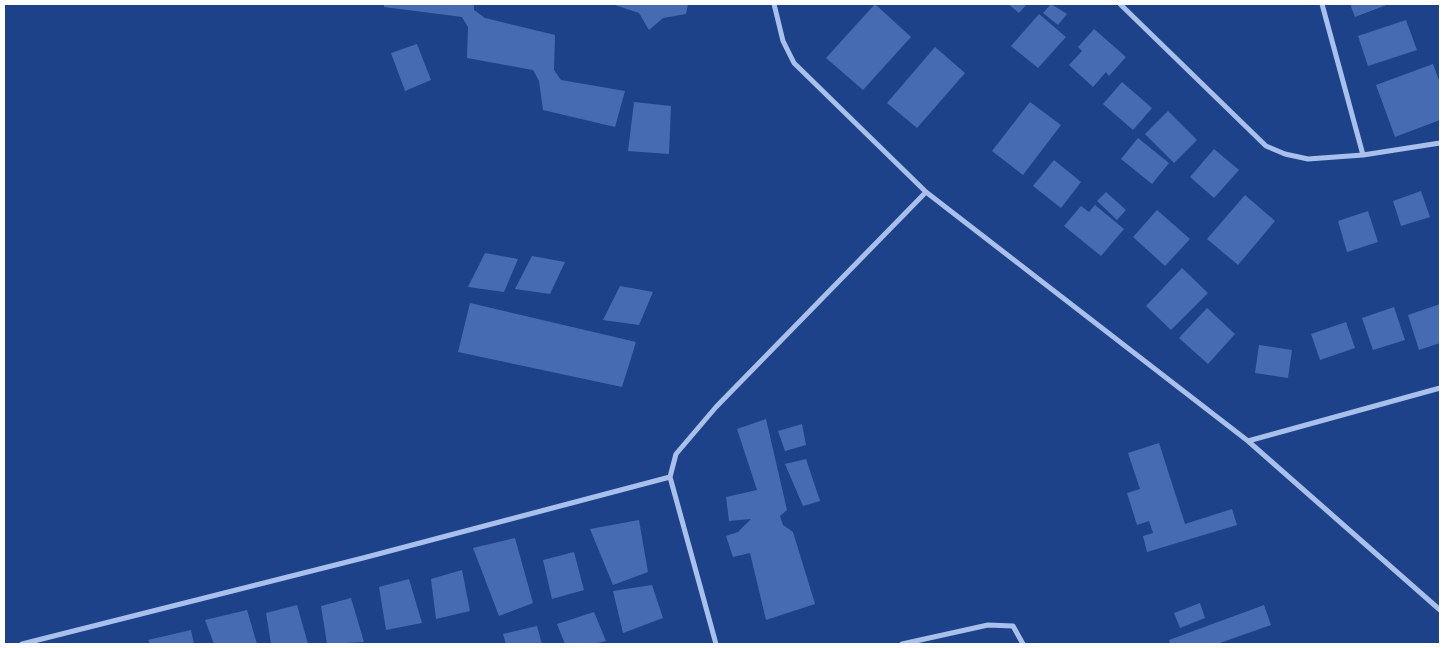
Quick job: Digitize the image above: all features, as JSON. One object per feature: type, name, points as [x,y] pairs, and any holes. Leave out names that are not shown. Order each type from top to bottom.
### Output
[{"type":"street","points":[[774,4],[783,41],[794,63],[926,192],[1248,441],[1440,610]]},
{"type":"street","points":[[1120,4],[1266,146],[1285,154],[1308,159],[1363,155],[1440,143]]},
{"type":"street","points":[[1322,4],[1363,155]]},
{"type":"street","points":[[716,644],[670,477],[676,454],[716,407],[926,192]]},
{"type":"street","points":[[1248,441],[1440,388]]},
{"type":"street","points":[[22,644],[363,558],[670,477]]},
{"type":"street","points":[[902,644],[988,625],[1013,626],[1023,644]]},
{"type":"building","points":[[384,4],[474,4],[474,10],[485,18],[555,35],[554,70],[561,80],[625,91],[615,127],[543,110],[539,81],[533,70],[467,58],[468,27],[462,17],[384,7]]},
{"type":"building","points":[[612,4],[688,4],[686,14],[663,18],[649,30],[639,13]]},
{"type":"building","points":[[875,4],[911,37],[863,90],[826,58]]},
{"type":"building","points":[[1008,4],[1027,4],[1019,13]]},
{"type":"building","points":[[1051,4],[1067,14],[1058,25],[1043,13]]},
{"type":"building","points":[[1350,4],[1389,4],[1355,17]]},
{"type":"building","points":[[1039,14],[1066,37],[1038,68],[1011,46]]},
{"type":"building","points":[[1406,20],[1417,50],[1368,66],[1358,36]]},
{"type":"building","points":[[1094,29],[1126,57],[1109,76],[1106,72],[1093,87],[1069,65],[1082,51],[1078,47]]},
{"type":"building","points":[[417,44],[431,80],[405,91],[391,53]]},
{"type":"building","points":[[935,47],[965,73],[917,128],[887,103]]},
{"type":"building","points":[[1433,64],[1440,83],[1440,120],[1395,137],[1376,85]]},
{"type":"building","points":[[1122,82],[1152,108],[1133,130],[1103,104]]},
{"type":"building","points":[[634,102],[671,106],[669,154],[628,151]]},
{"type":"building","points":[[1030,102],[1061,125],[1023,175],[992,151]]},
{"type":"building","points":[[1168,111],[1197,140],[1174,163],[1145,134]]},
{"type":"building","points":[[1138,138],[1169,163],[1152,184],[1121,159]]},
{"type":"building","points":[[1214,149],[1239,170],[1214,198],[1190,177]]},
{"type":"building","points":[[1054,160],[1081,182],[1061,208],[1033,186]]},
{"type":"building","points":[[1421,191],[1430,217],[1401,226],[1393,201]]},
{"type":"building","points":[[1106,192],[1126,210],[1117,220],[1097,201]]},
{"type":"building","points":[[1245,195],[1275,221],[1238,265],[1207,239]]},
{"type":"building","points":[[1095,205],[1124,229],[1101,256],[1064,226],[1081,206],[1089,212]]},
{"type":"building","points":[[1157,210],[1190,239],[1165,266],[1133,237]]},
{"type":"building","points":[[1368,211],[1378,242],[1347,252],[1338,221]]},
{"type":"building","points":[[485,253],[518,259],[504,292],[468,287]]},
{"type":"building","points":[[532,256],[565,262],[550,294],[515,289]]},
{"type":"building","points":[[1182,268],[1208,293],[1171,330],[1146,306]]},
{"type":"building","points":[[620,286],[653,292],[639,325],[603,320]]},
{"type":"building","points":[[470,303],[636,342],[622,387],[458,352]]},
{"type":"building","points":[[1440,304],[1440,343],[1419,350],[1408,315]]},
{"type":"building","points":[[1394,307],[1405,340],[1373,350],[1362,318]]},
{"type":"building","points":[[1207,308],[1235,334],[1208,364],[1179,338]]},
{"type":"building","points":[[1346,322],[1355,348],[1320,360],[1311,334]]},
{"type":"building","points":[[1259,345],[1292,350],[1288,378],[1255,373]]},
{"type":"building","points":[[766,419],[787,510],[780,516],[783,525],[793,532],[815,604],[766,620],[750,553],[733,557],[726,536],[738,532],[751,519],[729,521],[726,497],[757,490],[737,429]]},
{"type":"building","points":[[802,424],[806,445],[785,451],[778,431]]},
{"type":"building","points":[[1159,443],[1185,524],[1232,509],[1237,525],[1147,552],[1143,536],[1153,533],[1149,521],[1137,525],[1127,493],[1140,489],[1128,453]]},
{"type":"building","points":[[806,459],[820,501],[803,506],[785,464]]},
{"type":"building","points":[[639,520],[648,572],[613,585],[590,529]]},
{"type":"building","points":[[515,538],[533,603],[499,616],[473,548]]},
{"type":"building","points":[[574,552],[584,590],[552,599],[543,560]]},
{"type":"building","points":[[462,570],[470,611],[436,619],[431,579]]},
{"type":"building","points":[[409,579],[422,623],[386,630],[379,587]]},
{"type":"building","points":[[652,585],[663,618],[623,633],[613,591]]},
{"type":"building","points":[[351,598],[364,642],[327,644],[321,606]]},
{"type":"building","points":[[1200,603],[1205,618],[1180,628],[1174,613]]},
{"type":"building","points":[[297,605],[308,644],[271,644],[266,613]]},
{"type":"building","points":[[1264,605],[1271,625],[1217,644],[1170,644],[1169,640]]},
{"type":"building","points":[[247,610],[257,644],[214,644],[205,620]]},
{"type":"building","points":[[594,612],[606,641],[593,644],[565,644],[557,624]]},
{"type":"building","points":[[537,626],[542,644],[506,644],[503,634]]},
{"type":"building","points":[[191,630],[194,644],[150,644],[148,640]]}]
